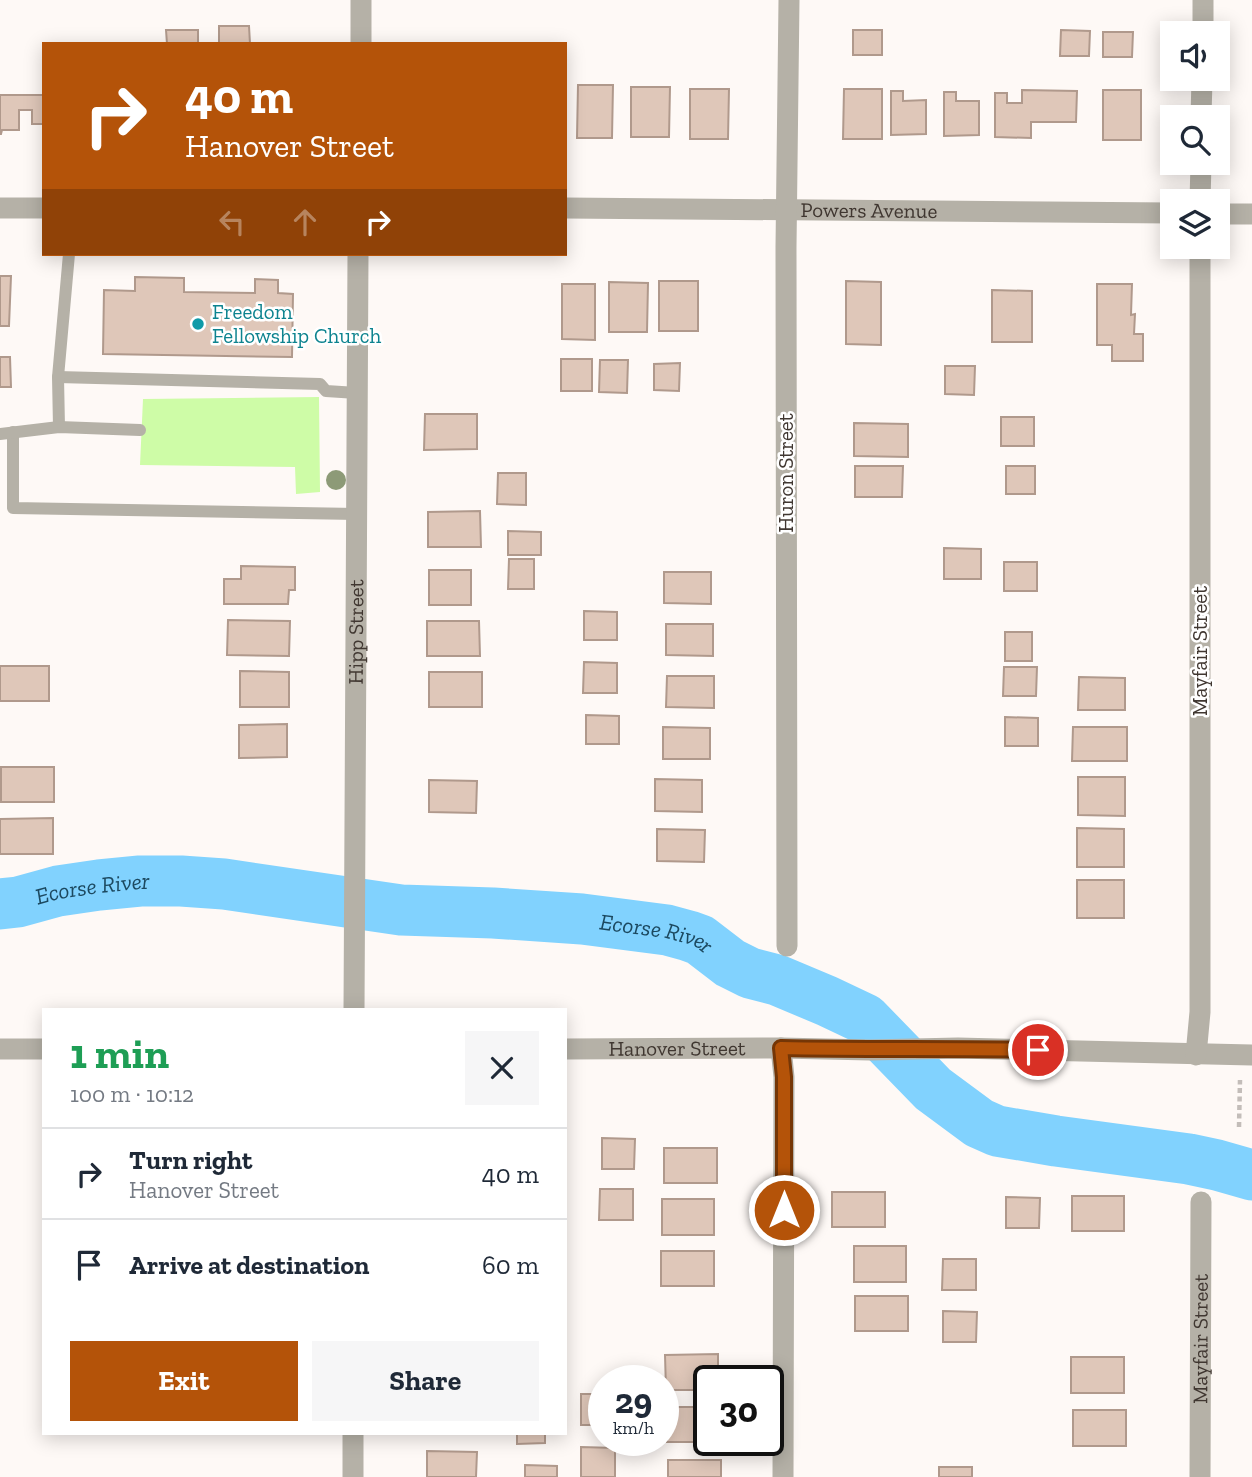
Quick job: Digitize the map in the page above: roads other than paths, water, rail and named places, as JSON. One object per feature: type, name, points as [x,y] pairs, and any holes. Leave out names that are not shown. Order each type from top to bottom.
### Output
[{"type":"street","points":[[361,0],[361,42]]},
{"type":"street","name":"Huron Street","points":[[787,946],[786,247],[789,0]]},
{"type":"street","points":[[1203,0],[1203,21]]},
{"type":"street","points":[[0,208],[42,208]]},
{"type":"street","name":"Powers Avenue","points":[[567,208],[1160,213]]},
{"type":"street","points":[[1230,214],[1252,214]]},
{"type":"street","name":"Hipp Street","points":[[354,1008],[358,256]]},
{"type":"street","name":"Mayfair Street","points":[[1196,1055],[1200,1012],[1199,259]]},
{"type":"street","points":[[781,1048],[784,1077],[783,1477]]},
{"type":"street","name":"Hanover Street","points":[[567,1049],[958,1048],[1252,1055]]},
{"type":"street","points":[[0,1049],[42,1049]]},
{"type":"street","name":"Mayfair Street","points":[[1199,1477],[1200,1202]]},
{"type":"street","points":[[353,1435],[353,1477]]},
{"type":"lane","points":[[59,427],[58,377],[69,256]]},
{"type":"lane","points":[[58,377],[320,384],[326,391],[357,393]]},
{"type":"lane","points":[[140,430],[59,427],[7,433],[13,508],[357,514]]},
{"type":"waterway","name":"Ecorse River","points":[[0,904],[99,885],[181,881],[224,884],[401,910],[582,919],[667,930],[700,940],[730,963],[750,973],[777,980],[865,1019],[933,1089],[979,1123],[997,1131],[1189,1159],[1252,1175]]},
{"type":"place","name":"Freedom Fellowship Church","points":[[198,324]]}]
